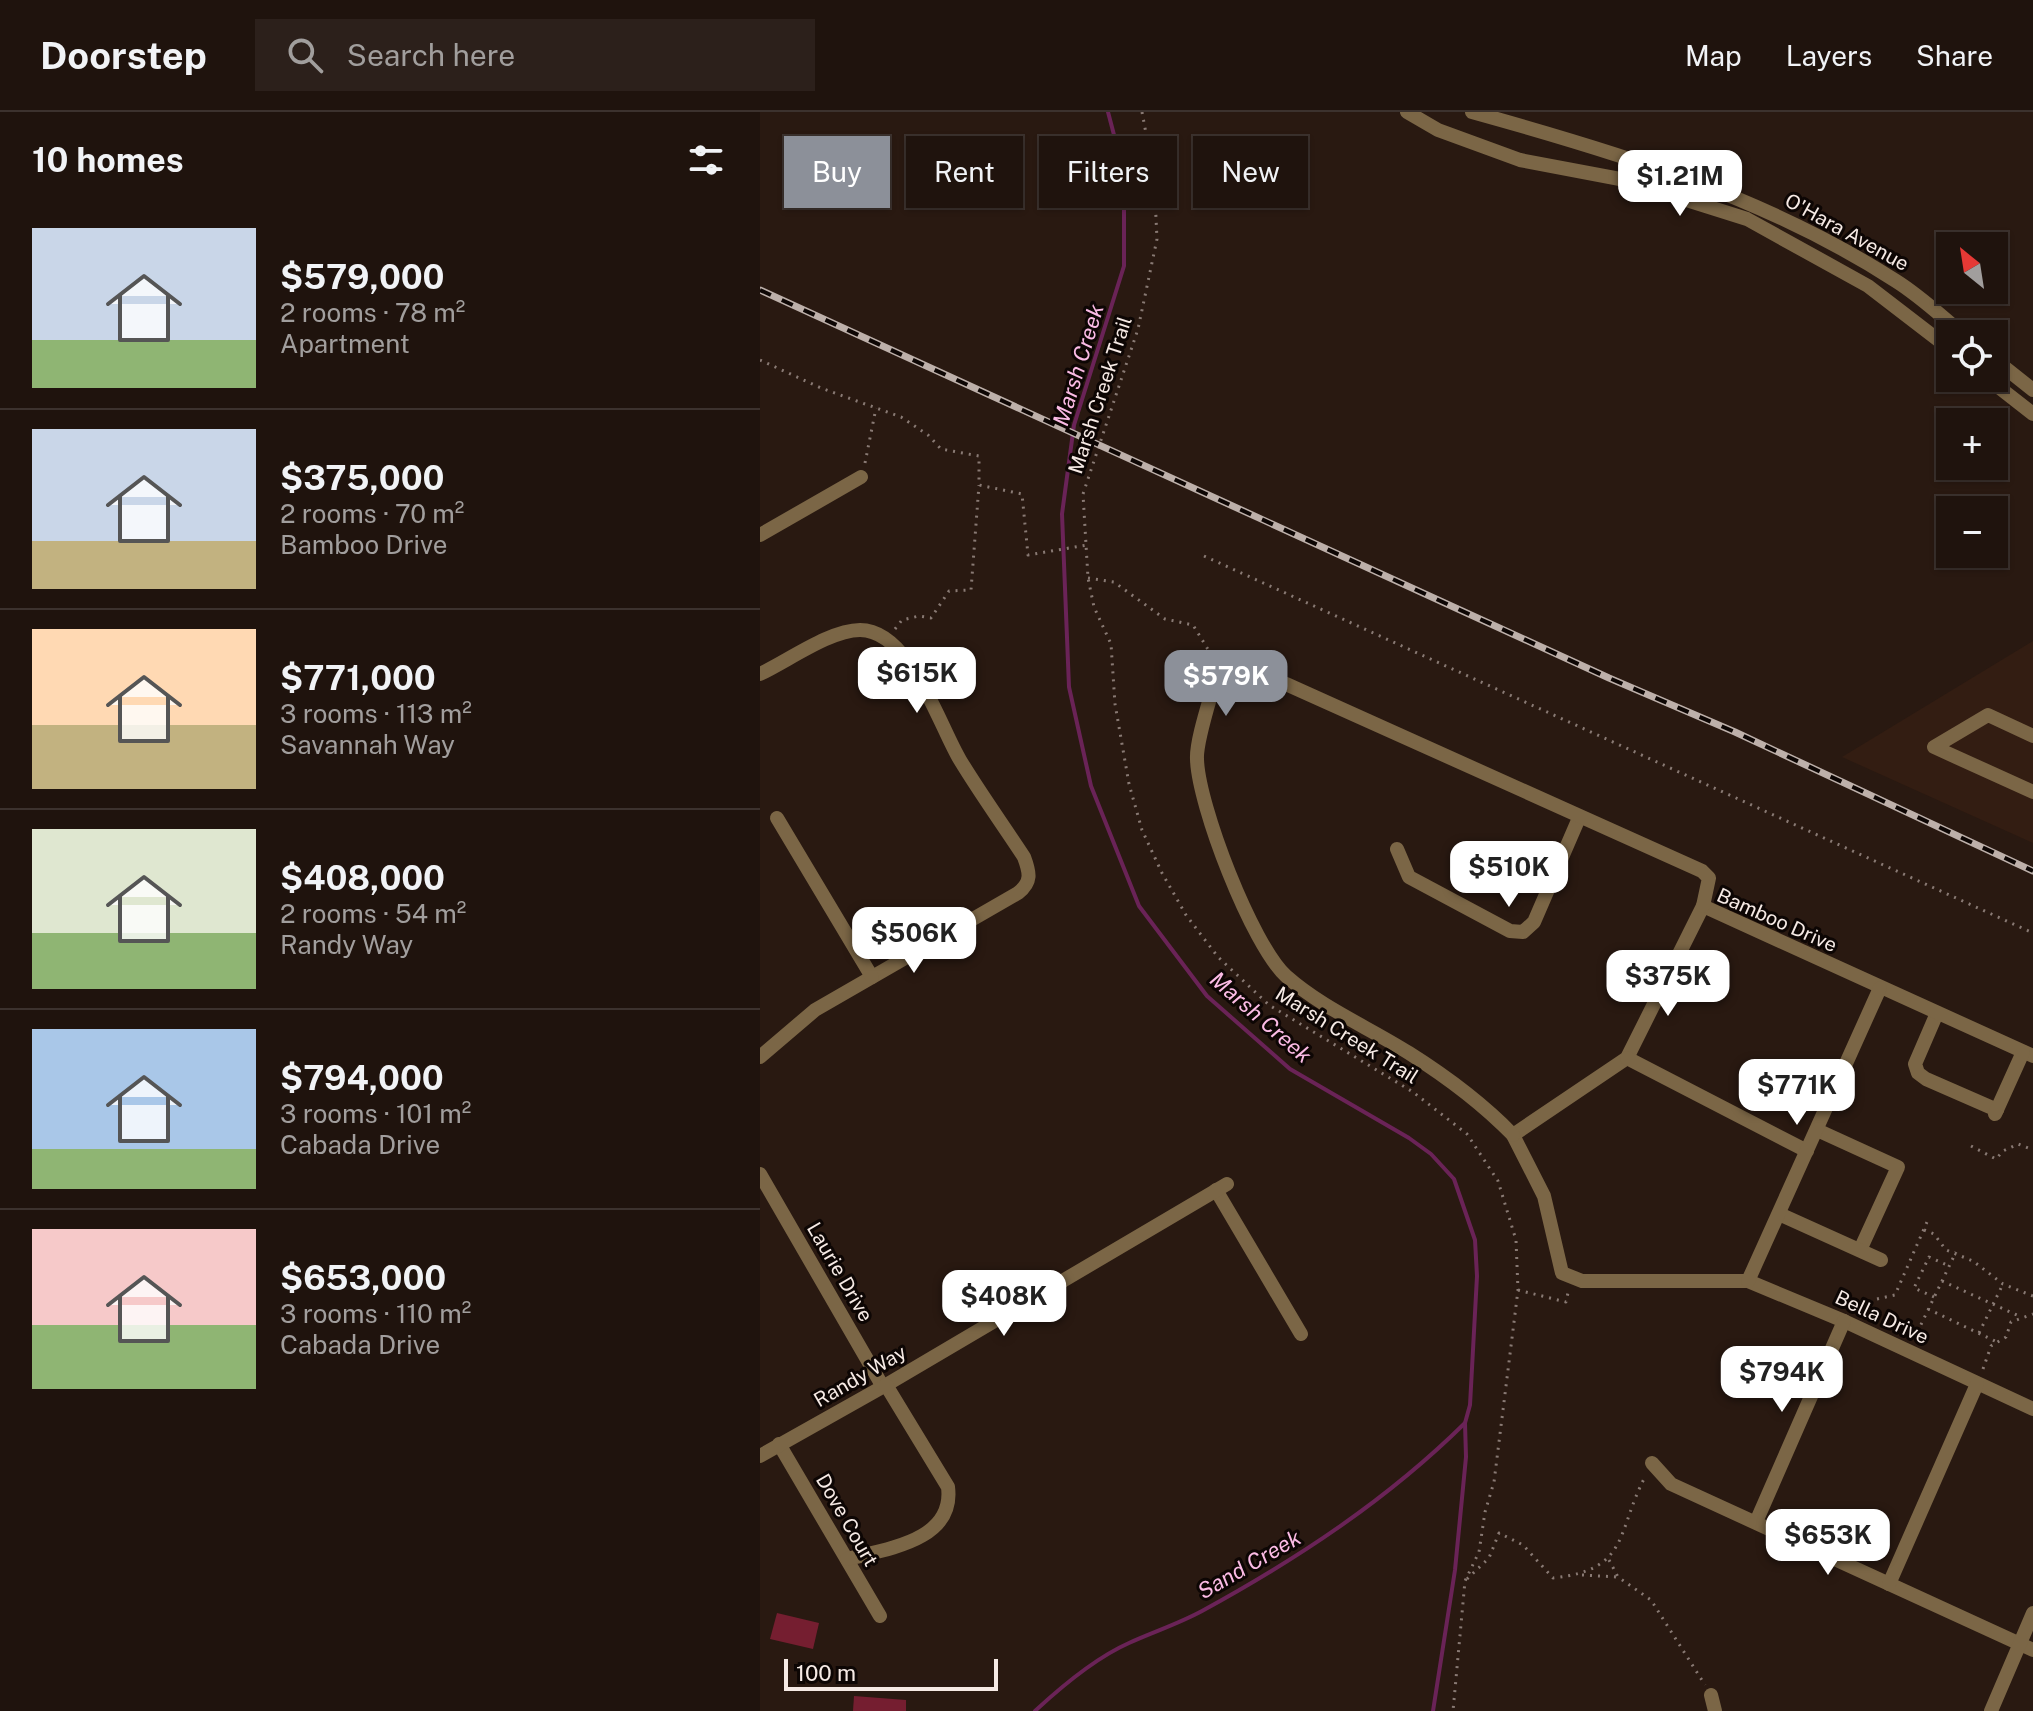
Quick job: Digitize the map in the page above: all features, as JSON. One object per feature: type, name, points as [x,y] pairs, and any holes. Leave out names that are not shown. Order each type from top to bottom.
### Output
[{"type":"street","name":"O'Hara Avenue","points":[[1407,112],[1438,130],[1520,160],[1620,179],[1747,219],[1868,286],[1936,338]]},
{"type":"street","name":"O'Hara Avenue","points":[[1472,112],[1615,152],[1787,219],[1898,282],[1946,320]]},
{"type":"street","points":[[2008,370],[2033,390]]},
{"type":"street","points":[[2005,392],[2033,414]]},
{"type":"street","points":[[760,535],[861,477]]},
{"type":"street","points":[[760,674],[838,633],[862,630],[896,648],[921,679],[959,758],[1024,857],[1030,874],[1027,886],[1018,893],[815,1010],[760,1057]]},
{"type":"street","points":[[1572,1277],[1562,1273],[1544,1196],[1513,1135],[1480,1101],[1409,1053],[1323,1003],[1283,974],[1240,903],[1212,823],[1196,758],[1216,677],[1236,669],[1286,684],[1702,871],[1709,878],[1703,906]]},
{"type":"street","points":[[2033,736],[1988,715],[1934,747],[2033,792]]},
{"type":"street","points":[[777,818],[872,977]]},
{"type":"street","points":[[1397,849],[1409,877],[1510,931],[1523,932],[1534,922],[1579,818]]},
{"type":"street","name":"Bamboo Drive","points":[[1513,1135],[1627,1058],[1703,906],[2028,1054]]},
{"type":"street","points":[[1748,1281],[1880,988]]},
{"type":"street","points":[[1937,1013],[1915,1064],[1918,1073],[1996,1112],[2028,1054]]},
{"type":"street","points":[[1627,1058],[1807,1151]]},
{"type":"street","points":[[1817,1130],[1898,1167],[1860,1250]]},
{"type":"street","name":"Laurie Drive","points":[[761,1176],[948,1487],[950,1502],[942,1520],[920,1537],[847,1559]]},
{"type":"street","name":"Randy Way","points":[[760,1456],[885,1386],[1222,1187],[1301,1334]]},
{"type":"street","points":[[1779,1214],[1881,1260]]},
{"type":"street","name":"Bella Drive","points":[[1572,1277],[1582,1281],[1748,1281],[1850,1324],[2033,1409]]},
{"type":"street","points":[[1756,1522],[1850,1324]]},
{"type":"street","points":[[1889,1584],[1977,1384]]},
{"type":"street","name":"Dove Court","points":[[779,1444],[880,1616]]},
{"type":"street","points":[[1652,1463],[1671,1484],[2026,1647]]},
{"type":"street","points":[[1991,1711],[2026,1647],[2033,1613]]},
{"type":"street","points":[[1711,1695],[1715,1711]]},
{"type":"path","name":"Marsh Creek Trail","points":[[1142,112],[1154,176],[1157,239],[1138,329],[1083,494],[1088,578],[1094,607],[1111,644],[1115,704],[1137,815],[1162,873],[1186,915],[1218,957],[1269,1005],[1413,1092],[1467,1134],[1498,1181],[1516,1240],[1518,1290],[1494,1482],[1485,1512],[1479,1552],[1465,1581],[1453,1711]]},
{"type":"path","points":[[760,360],[821,388],[901,417],[928,435],[941,449],[979,456],[971,590],[949,591],[931,618],[919,616],[902,620],[886,641]]},
{"type":"path","points":[[861,477],[876,408]]},
{"type":"path","points":[[979,485],[1022,494],[1028,555],[1087,545]]},
{"type":"path","points":[[1204,556],[2033,933]]},
{"type":"path","points":[[1088,578],[1114,582],[1165,619],[1193,625],[1223,674]]},
{"type":"path","points":[[1971,1146],[1996,1159],[2003,1151],[2018,1144],[2033,1150]]},
{"type":"path","points":[[1850,1324],[1872,1300],[1895,1295],[1927,1222]]},
{"type":"path","points":[[1924,1230],[1934,1234],[1946,1250],[1956,1252],[2003,1284],[2033,1296]]},
{"type":"path","points":[[1908,1351],[1956,1252]]},
{"type":"path","points":[[1934,1297],[1914,1288],[1929,1257],[1949,1266]]},
{"type":"path","points":[[1518,1290],[1566,1302],[1572,1277]]},
{"type":"path","points":[[1942,1281],[2020,1317]]},
{"type":"path","points":[[1979,1333],[2003,1284]]},
{"type":"path","points":[[1928,1309],[1997,1342]]},
{"type":"path","points":[[1977,1384],[1991,1346],[2006,1337],[2011,1322],[2033,1314]]},
{"type":"path","points":[[1582,1575],[1609,1560],[1629,1520],[1632,1502],[1652,1463]]},
{"type":"path","points":[[1465,1581],[1489,1558],[1499,1533],[1523,1545],[1553,1578],[1582,1575],[1618,1577]]},
{"type":"path","points":[[1609,1560],[1618,1577],[1651,1600],[1711,1695]]},
{"type":"shaded area","points":[[2033,641],[2033,843],[1842,757]]},
{"type":"building","points":[[777,1613],[819,1623],[813,1649],[770,1639]]},
{"type":"building","points":[[854,1696],[906,1700],[906,1711],[853,1711]]},
{"type":"waterway","name":"Marsh Creek","points":[[1108,112],[1124,173],[1124,266],[1074,425],[1062,514],[1069,687],[1091,786],[1139,906],[1207,996],[1290,1069],[1409,1138],[1431,1154],[1454,1179],[1475,1240],[1477,1276],[1470,1405],[1465,1423],[1466,1457],[1455,1570],[1433,1711]]},
{"type":"waterway","name":"Sand Creek","points":[[1035,1711],[1104,1656],[1202,1611],[1306,1549],[1373,1503],[1465,1423]]},
{"type":"railway","points":[[760,290],[1609,678],[1735,732],[2033,871]]}]
